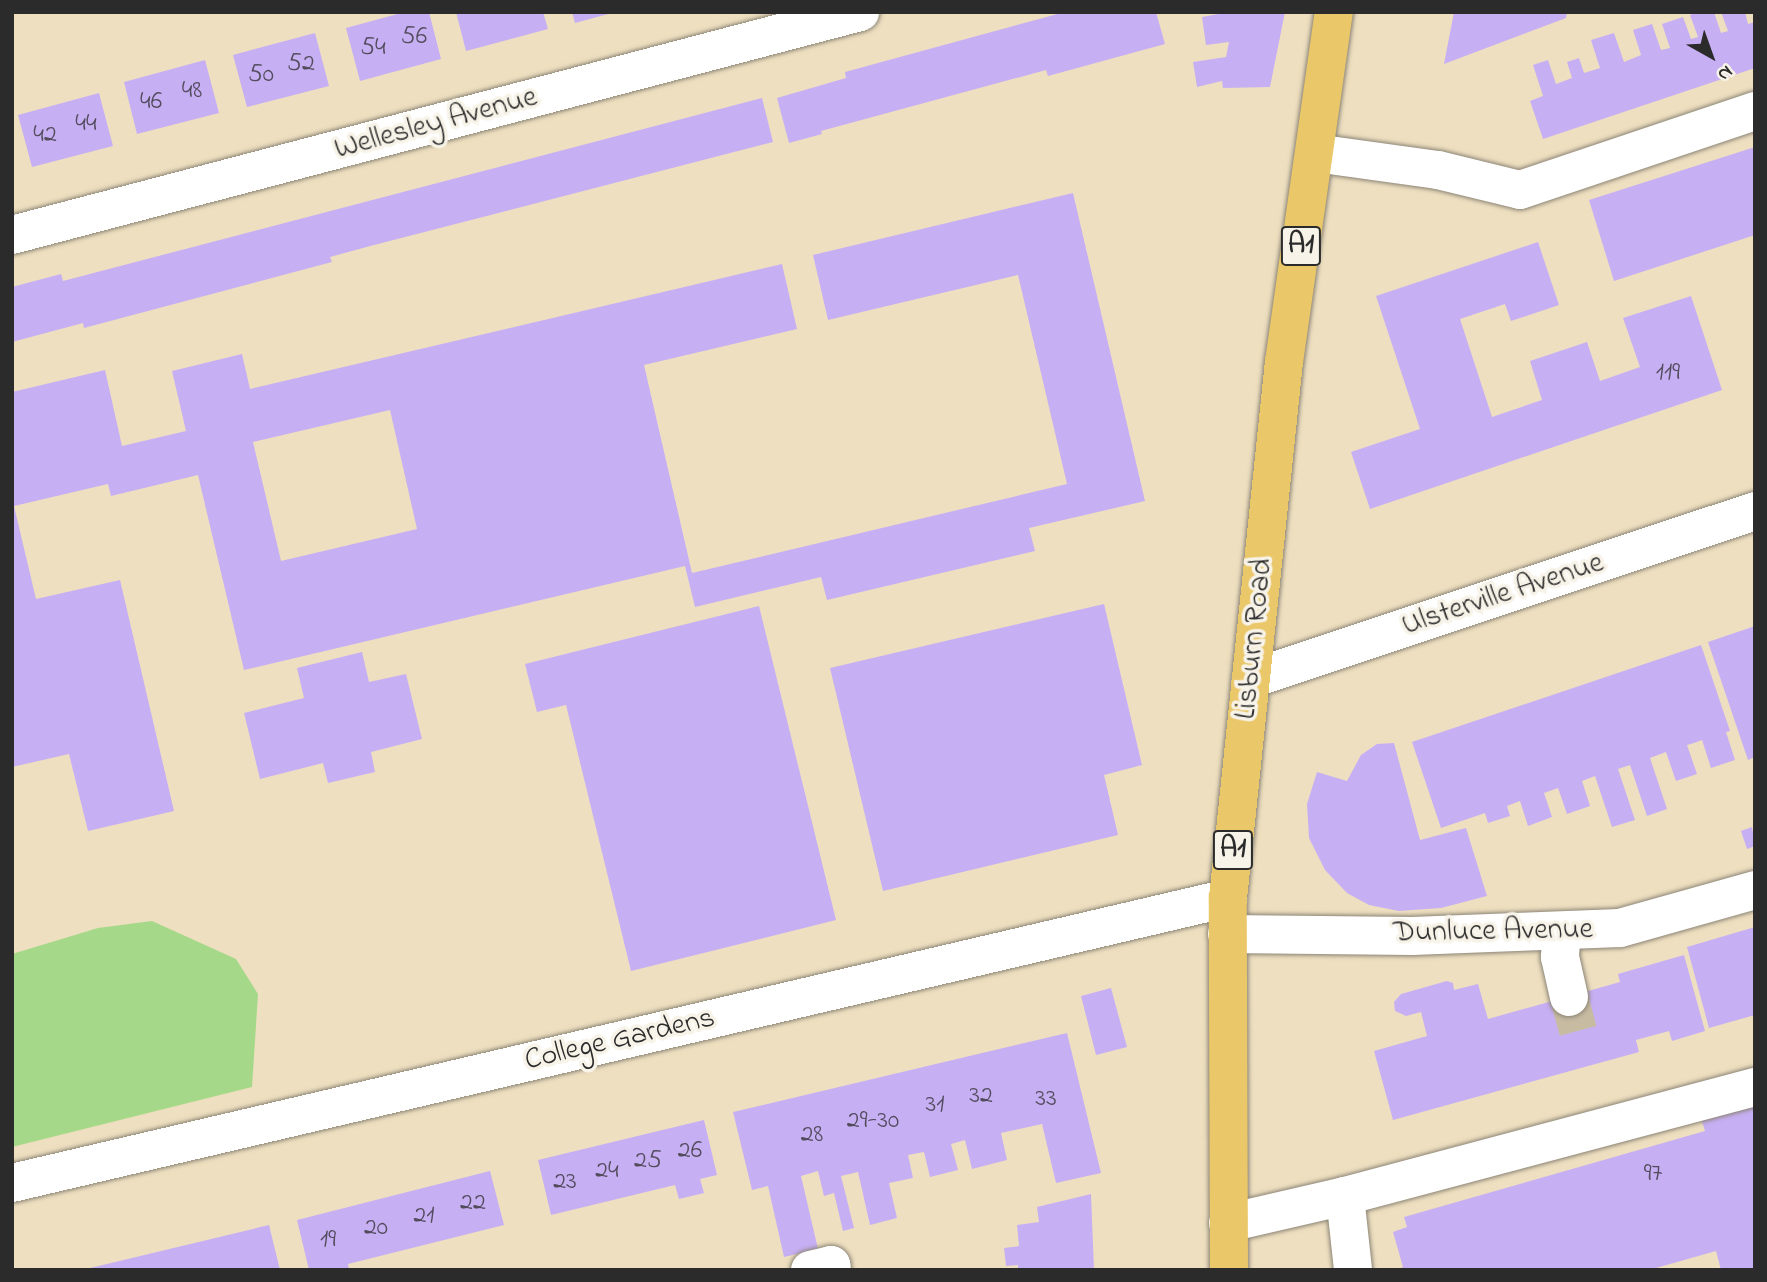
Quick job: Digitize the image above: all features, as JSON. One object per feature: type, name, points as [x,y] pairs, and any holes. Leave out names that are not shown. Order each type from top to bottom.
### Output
[{"type":"main road","name":"Lisburn Road","points":[[1229,1270],[1227,916],[1284,362],[1334,12]]},
{"type":"street","name":"Wellesley Avenue","points":[[12,235],[860,12]]},
{"type":"street","points":[[1315,153],[1438,170],[1520,190],[1755,111]]},
{"type":"street","name":"Ulsterville Avenue","points":[[1251,679],[1755,511]]},
{"type":"street","name":"Dunluce Avenue","points":[[1227,916],[1412,936],[1562,932],[1620,928],[1755,890]]},
{"type":"street","name":"College Gardens","points":[[12,1183],[1227,916]]},
{"type":"street","points":[[1562,932],[1560,957],[1569,997]]},
{"type":"street","points":[[1228,1223],[1345,1196],[1755,1087]]},
{"type":"street","points":[[1345,1196],[1353,1270]]},
{"type":"street","points":[[810,1270],[831,1265],[832,1270]]},
{"type":"green space","points":[[152,921],[236,959],[258,994],[252,1087],[12,1147],[12,954],[98,928]]},
{"type":"building","points":[[405,12],[429,12],[441,59],[360,81],[346,28]]},
{"type":"building","points":[[456,12],[543,12],[548,29],[466,51]]},
{"type":"building","points":[[572,12],[612,12],[612,13],[575,23]]},
{"type":"building","points":[[1065,12],[1156,12],[1165,44],[1048,76],[1046,70],[821,131],[822,134],[789,143],[777,98],[846,78],[845,72]]},
{"type":"building","points":[[1229,12],[1285,12],[1270,87],[1223,88],[1222,81],[1197,87],[1193,62],[1226,57],[1229,42],[1206,45],[1202,17]]},
{"type":"building","points":[[1454,12],[1567,12],[1566,18],[1444,64]]},
{"type":"building","points":[[1714,12],[1721,33],[1728,31],[1721,12],[1745,12],[1748,24],[1755,22],[1755,68],[1543,139],[1530,101],[1543,96],[1533,65],[1548,60],[1556,84],[1572,78],[1567,62],[1579,58],[1584,73],[1600,68],[1591,40],[1614,33],[1624,62],[1641,55],[1633,30],[1652,24],[1661,50],[1670,48],[1662,24],[1683,17],[1691,39],[1698,37],[1690,15]]},
{"type":"building","points":[[315,33],[329,86],[247,107],[233,55]]},
{"type":"building","points":[[205,60],[219,113],[137,134],[124,82]]},
{"type":"building","points":[[99,93],[113,146],[32,167],[18,115]]},
{"type":"building","points":[[762,98],[773,142],[374,245],[330,257],[332,262],[84,328],[83,323],[12,342],[12,287],[61,274],[63,281]]},
{"type":"building","points":[[1755,147],[1755,235],[1614,281],[1589,200]]},
{"type":"building","points":[[1073,193],[1145,501],[1029,528],[1035,551],[827,600],[821,577],[695,607],[685,566],[244,670],[198,475],[111,496],[108,484],[14,506],[36,599],[120,580],[174,811],[88,831],[69,754],[12,767],[12,392],[105,370],[122,446],[186,431],[172,371],[242,354],[250,389],[782,264],[797,329],[644,365],[692,573],[1067,484],[1018,275],[828,320],[813,255]],"holes":[[[390,410],[417,529],[281,561],[253,442]]]},
{"type":"building","points":[[1538,242],[1559,305],[1511,321],[1505,304],[1460,319],[1492,417],[1542,400],[1530,361],[1587,342],[1600,381],[1640,367],[1623,318],[1691,296],[1722,390],[1370,509],[1351,452],[1420,429],[1376,296]]},
{"type":"building","points":[[1104,604],[1142,765],[1104,775],[1118,835],[883,891],[830,668]]},
{"type":"building","points":[[759,606],[836,920],[631,971],[566,705],[537,712],[525,664]]},
{"type":"building","points":[[1755,626],[1755,757],[1748,760],[1708,642]]},
{"type":"building","points":[[1701,645],[1730,731],[1726,732],[1735,760],[1711,768],[1702,740],[1687,745],[1697,774],[1676,781],[1666,752],[1650,758],[1667,809],[1647,816],[1630,765],[1618,769],[1635,820],[1612,827],[1595,776],[1582,781],[1590,806],[1567,814],[1558,788],[1544,793],[1552,817],[1528,826],[1520,801],[1507,806],[1510,816],[1488,823],[1485,813],[1441,828],[1412,742]]},
{"type":"building","points":[[362,652],[369,682],[406,674],[422,739],[371,752],[375,772],[328,783],[323,763],[260,779],[244,713],[304,698],[297,668]]},
{"type":"building","points":[[1394,743],[1420,840],[1466,828],[1487,896],[1441,908],[1399,911],[1369,905],[1347,893],[1325,870],[1309,838],[1307,804],[1317,772],[1347,781],[1361,755],[1377,744]]},
{"type":"building","points":[[1752,827],[1755,846],[1747,849],[1741,831]]},
{"type":"building","points":[[1755,927],[1755,1015],[1709,1028],[1687,947]]},
{"type":"building","points":[[1684,955],[1705,1031],[1672,1041],[1669,1031],[1636,1040],[1639,1052],[1393,1120],[1374,1051],[1427,1036],[1421,1012],[1406,1016],[1395,1011],[1394,1002],[1401,994],[1447,981],[1453,983],[1454,990],[1478,984],[1488,1019],[1620,982],[1618,974]]},
{"type":"building","points":[[1111,988],[1127,1047],[1096,1055],[1081,996]]},
{"type":"building","points":[[1067,1033],[1101,1173],[1056,1183],[1042,1124],[1001,1133],[1007,1160],[972,1169],[965,1140],[951,1144],[958,1170],[930,1177],[924,1152],[908,1155],[913,1178],[889,1183],[897,1218],[870,1225],[858,1172],[841,1176],[854,1228],[843,1231],[834,1193],[824,1196],[818,1171],[801,1176],[818,1249],[784,1257],[768,1186],[752,1190],[733,1112]]},
{"type":"building","points":[[1755,1096],[1755,1270],[1721,1270],[1716,1251],[1649,1270],[1396,1270],[1403,1267],[1393,1232],[1407,1227],[1404,1217],[1705,1131],[1699,1112]]},
{"type":"building","points":[[704,1120],[717,1175],[700,1179],[704,1193],[679,1199],[675,1185],[551,1215],[538,1160]]},
{"type":"building","points":[[490,1171],[504,1225],[348,1264],[349,1270],[309,1270],[297,1220]]},
{"type":"building","points":[[1091,1194],[1094,1270],[1018,1270],[1018,1265],[1006,1266],[1004,1248],[1019,1246],[1017,1225],[1039,1222],[1037,1207]]},
{"type":"building","points":[[269,1225],[280,1270],[86,1270],[86,1269]]},
{"type":"tunnel","points":[[1569,997],[1578,1031]]}]
